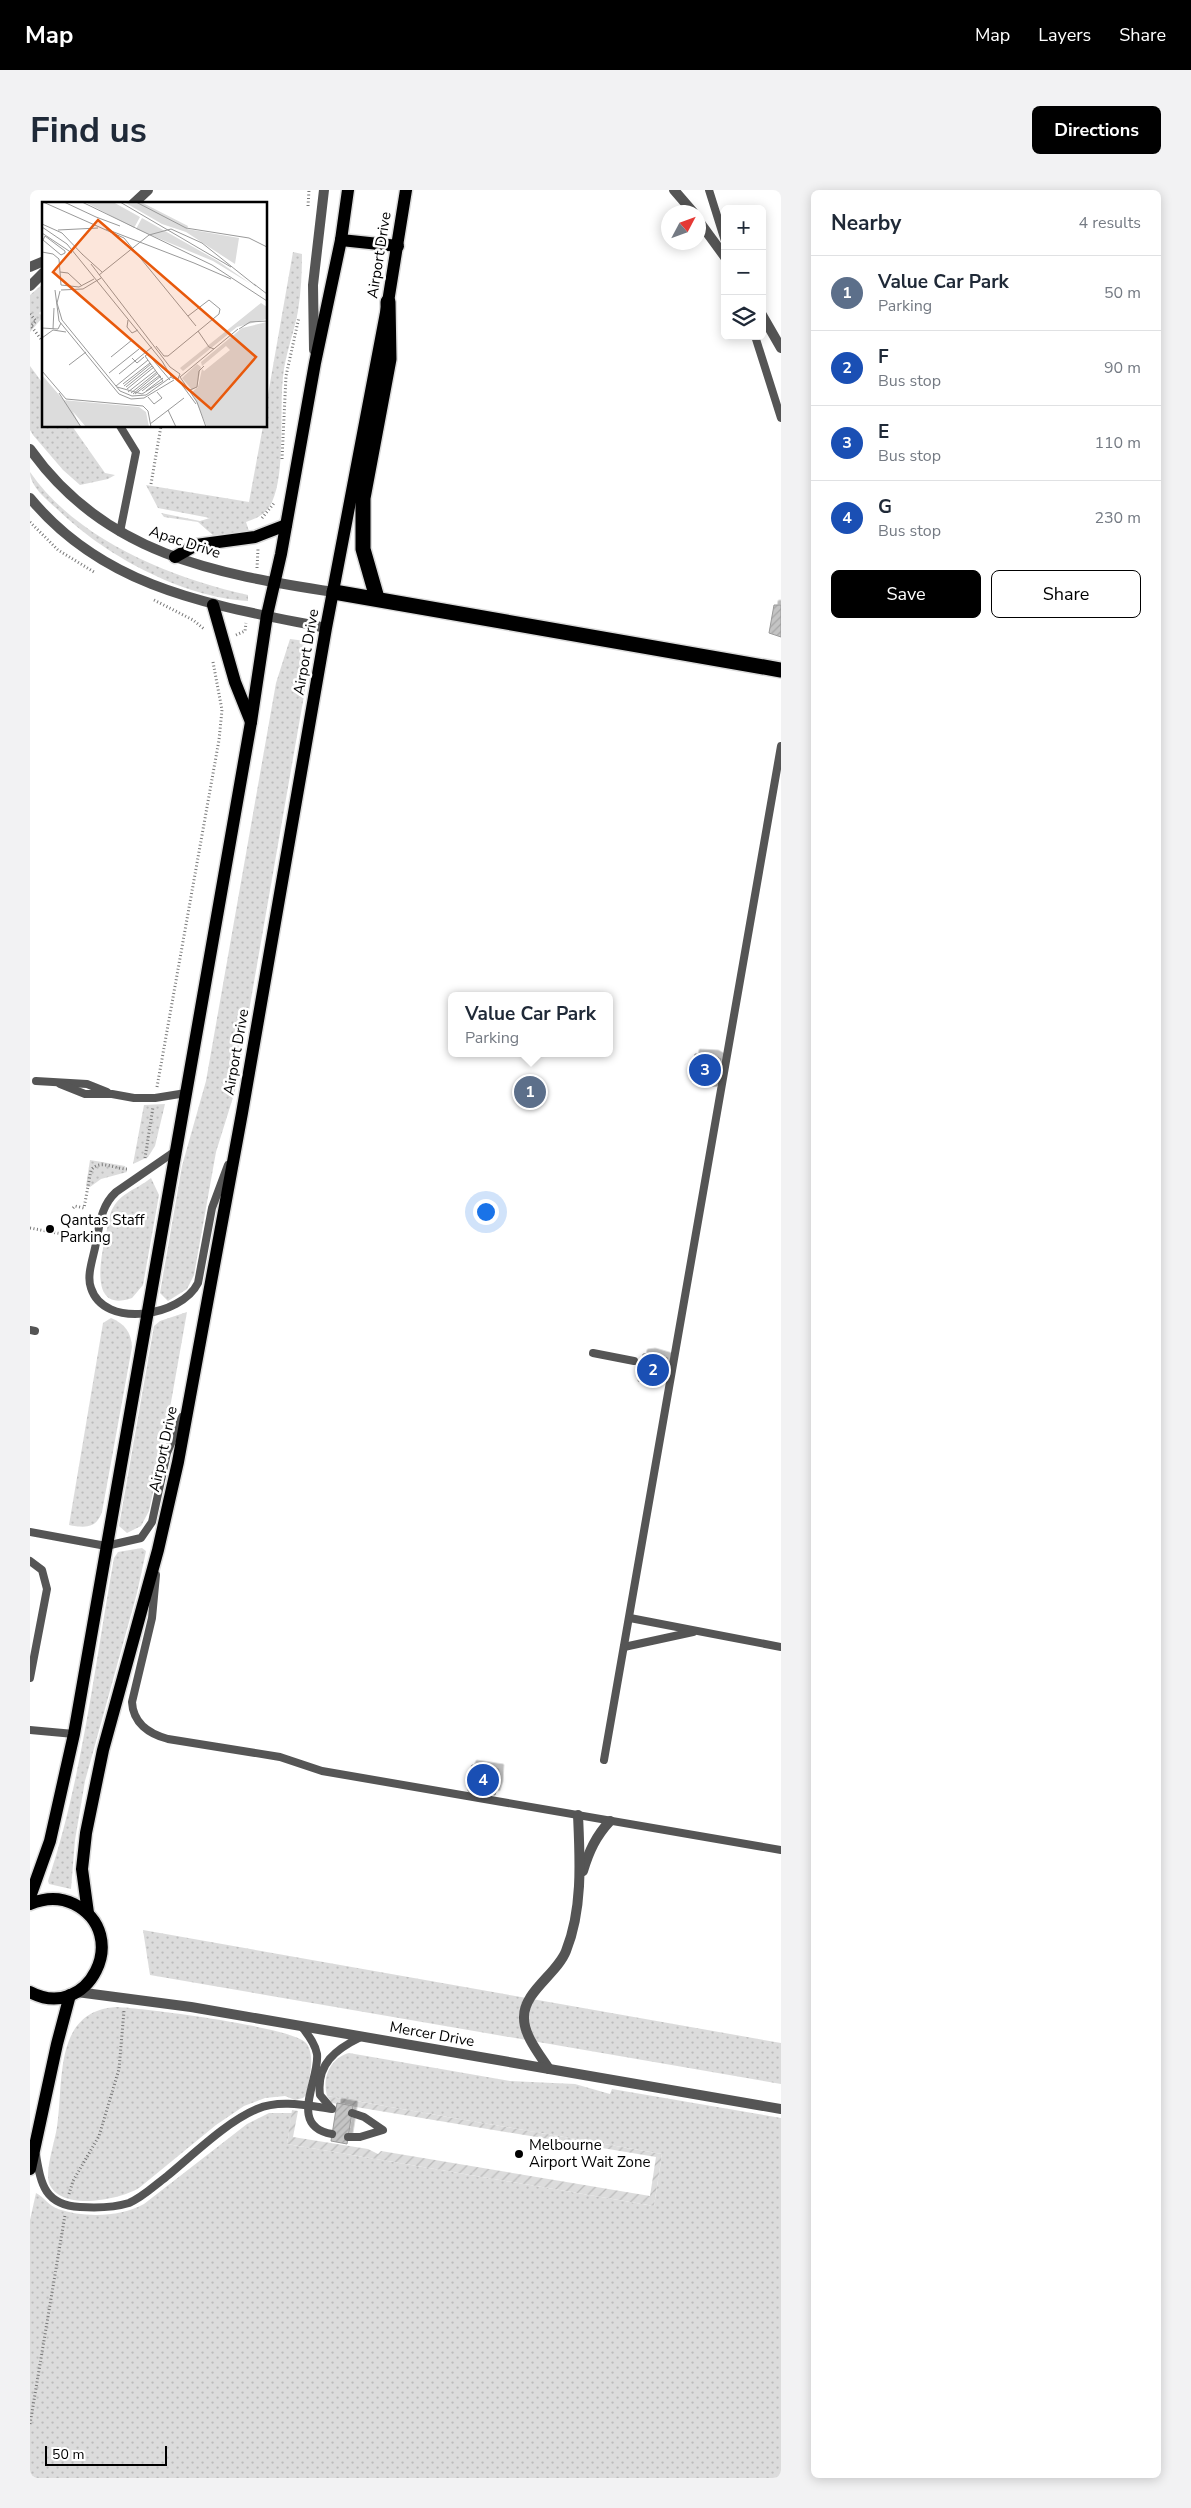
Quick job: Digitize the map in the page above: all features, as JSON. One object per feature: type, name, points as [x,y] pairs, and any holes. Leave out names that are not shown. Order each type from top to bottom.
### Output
[{"type":"highway","points":[[377,598],[364,549],[364,498],[388,359],[388,302]]},
{"type":"highway","points":[[334,592],[781,670]]},
{"type":"main road","points":[[30,1897],[50,1841],[74,1734],[148,1315],[174,1152],[251,722],[267,616],[286,525],[315,363],[341,240],[348,190]]},
{"type":"main road","name":"Airport Drive","points":[[88,1914],[82,1869],[95,1783],[158,1550],[192,1392],[326,628],[388,302],[406,190]]},
{"type":"main road","points":[[341,240],[398,246]]},
{"type":"main road","points":[[175,557],[196,545],[255,536],[286,525]]},
{"type":"main road","points":[[213,605],[235,682],[251,722]]},
{"type":"main road","points":[[30,1904],[48,1899],[58,1899],[69,1902],[88,1914],[96,1924],[101,1938],[102,1951],[100,1965],[93,1977],[74,1994],[52,1998],[30,1992]]},
{"type":"main road","points":[[30,2169],[74,1994]]},
{"type":"street","points":[[135,202],[148,190]]},
{"type":"street","points":[[315,363],[313,285],[324,190]]},
{"type":"street","points":[[674,190],[686,205]]},
{"type":"street","points":[[706,231],[721,251]]},
{"type":"street","points":[[30,267],[42,262]]},
{"type":"street","points":[[30,286],[42,274]]},
{"type":"street","points":[[766,322],[781,348]]},
{"type":"street","name":"Apac Drive","points":[[30,449],[78,502],[120,532],[145,546],[175,557],[274,582],[334,592]]},
{"type":"street","points":[[30,498],[76,541],[104,560],[158,588],[213,605],[326,628]]},
{"type":"street","points":[[549,2069],[528,2032],[524,2014],[532,1997],[566,1953],[574,1922],[578,1884],[578,1815]]},
{"type":"street","points":[[578,1884],[591,1846],[601,1830],[610,1821]]},
{"type":"street","name":"Mercer Drive","points":[[74,1994],[125,1997],[781,2109]]},
{"type":"lane","points":[[709,190],[721,228]]},
{"type":"lane","points":[[756,340],[781,418]]},
{"type":"lane","points":[[120,532],[136,452],[121,428]]},
{"type":"lane","points":[[604,1760],[781,746]]},
{"type":"lane","points":[[36,1081],[60,1084],[72,1082],[87,1084],[112,1094],[155,1098],[186,1093]]},
{"type":"lane","points":[[174,1152],[125,1185],[108,1200],[102,1212],[89,1280],[94,1295],[104,1307],[148,1315],[183,1301],[198,1283],[212,1208],[234,1147]]},
{"type":"lane","points":[[593,1353],[634,1361]]},
{"type":"lane","points":[[30,1532],[106,1546],[141,1538],[149,1528],[168,1452],[192,1392]]},
{"type":"lane","points":[[158,1550],[152,1618],[132,1702],[139,1724],[160,1737],[280,1757],[322,1771],[781,1850]]},
{"type":"lane","points":[[30,1561],[42,1570],[47,1589],[30,1678]]},
{"type":"lane","points":[[630,1618],[781,1647]]},
{"type":"lane","points":[[624,1647],[672,1638],[695,1631]]},
{"type":"lane","points":[[30,1730],[74,1734]]},
{"type":"lane","points":[[302,2027],[312,2040],[317,2054],[308,2106],[309,2117],[315,2126],[332,2134]]},
{"type":"lane","points":[[35,2146],[41,2180],[47,2192],[58,2202],[67,2206],[106,2207],[132,2201],[143,2195],[245,2115],[261,2107],[274,2105],[334,2109],[320,2095],[324,2068],[335,2052],[362,2037]]},
{"type":"lane","points":[[348,2137],[383,2130],[364,2117],[352,2113]]},
{"type":"path","points":[[307,210],[309,190]]},
{"type":"path","points":[[281,468],[286,376],[301,310]]},
{"type":"path","points":[[30,314],[36,321],[31,326],[42,340]]},
{"type":"path","points":[[151,484],[161,428]]},
{"type":"path","points":[[256,521],[266,515],[278,497]]},
{"type":"path","points":[[258,547],[258,565]]},
{"type":"path","points":[[235,635],[245,631],[246,624]]},
{"type":"path","points":[[140,1162],[145,1159],[219,740],[222,710],[212,658]]},
{"type":"path","points":[[73,1208],[75,1206],[84,1208],[91,1170],[95,1166],[101,1164],[126,1170],[135,1165]]},
{"type":"path","points":[[30,1228],[73,1236]]},
{"type":"path","points":[[30,2424],[71,2186],[99,2136],[119,2069],[125,1997]]},
{"type":"shaded area","points":[[293,252],[302,254],[301,282],[298,311],[283,377],[281,458],[272,502],[264,513],[246,522],[249,531],[215,537],[198,522],[164,517],[161,513],[200,521],[210,518],[158,508],[146,485],[249,502],[263,428],[268,428],[268,395]]},
{"type":"shaded area","points":[[42,285],[42,311],[39,313],[42,318],[30,332],[30,295]]},
{"type":"shaded area","points":[[30,366],[42,382],[42,428],[73,428],[105,473],[115,475],[108,479],[80,485],[63,470],[30,430]]},
{"type":"shaded area","points":[[30,472],[50,496],[73,518],[99,536],[128,553],[158,567],[218,588],[248,595],[248,601],[222,598],[196,591],[170,582],[119,557],[75,525],[48,501],[39,492]]},
{"type":"shaded area","points":[[290,639],[305,641],[307,659],[306,684],[235,1091],[216,1152],[194,1275],[187,1289],[168,1301],[160,1293],[182,1166],[206,1081],[276,683]]},
{"type":"shaded area","points":[[165,1104],[155,1146],[148,1157],[133,1164],[144,1105]]},
{"type":"shaded area","points":[[90,1160],[125,1166],[127,1172],[101,1179],[90,1187],[86,1186]]},
{"type":"shaded area","points":[[151,1178],[159,1195],[143,1285],[132,1298],[116,1301],[106,1296],[100,1272],[110,1215],[122,1197]]},
{"type":"shaded area","points":[[187,1312],[165,1436],[149,1511],[141,1526],[127,1533],[119,1526],[154,1326],[160,1321]]},
{"type":"shaded area","points":[[111,1318],[126,1329],[132,1347],[102,1512],[96,1522],[89,1526],[80,1527],[69,1525],[103,1323]]},
{"type":"shaded area","points":[[142,1548],[146,1551],[137,1593],[85,1781],[75,1840],[71,1889],[49,1884],[48,1881],[60,1842],[79,1762],[114,1558],[118,1552]]},
{"type":"shaded area","points":[[143,1930],[781,2043],[781,2084],[150,1975]]},
{"type":"shaded area","points":[[116,2007],[216,2019],[295,2037],[306,2043],[311,2054],[311,2068],[306,2095],[295,2100],[285,2096],[265,2098],[244,2106],[216,2125],[139,2188],[130,2192],[91,2201],[65,2198],[55,2192],[49,2183],[48,2177],[57,2127],[62,2070],[66,2052],[71,2035],[81,2021],[96,2011]]},
{"type":"shaded area","points":[[349,2053],[510,2081],[575,2084],[610,2094],[612,2089],[781,2118],[781,2478],[30,2478],[30,2220],[36,2193],[55,2208],[68,2212],[102,2215],[125,2212],[144,2204],[247,2124],[269,2113],[292,2113],[287,2144],[654,2206],[662,2154],[327,2096],[326,2082],[332,2064]]},
{"type":"shaded area","points":[[327,2096],[662,2154],[654,2206],[287,2144],[292,2110],[298,2111],[293,2137],[368,2149],[378,2154],[381,2151],[650,2196],[656,2157],[332,2103]]},
{"type":"building","points":[[774,605],[781,605],[781,637],[769,633]]},
{"type":"building","points":[[695,1054],[714,1055],[721,1059],[717,1086],[708,1086],[691,1081]]},
{"type":"building","points":[[651,1353],[668,1358],[662,1385],[653,1386],[638,1381],[643,1354]]},
{"type":"building","points":[[472,1765],[499,1769],[498,1786],[495,1795],[468,1791],[469,1772]]},
{"type":"building","points":[[337,2103],[353,2106],[347,2144],[331,2141]]},
{"type":"place","name":"E","points":[[705,1070]]},
{"type":"place","name":"Value Car Park","points":[[530,1092]]},
{"type":"place","name":"Qantas Staff Parking","points":[[50,1229]]},
{"type":"place","name":"F","points":[[653,1370]]},
{"type":"place","name":"G","points":[[483,1780]]},
{"type":"place","name":"Melbourne Airport Wait Zone","points":[[519,2154]]}]
